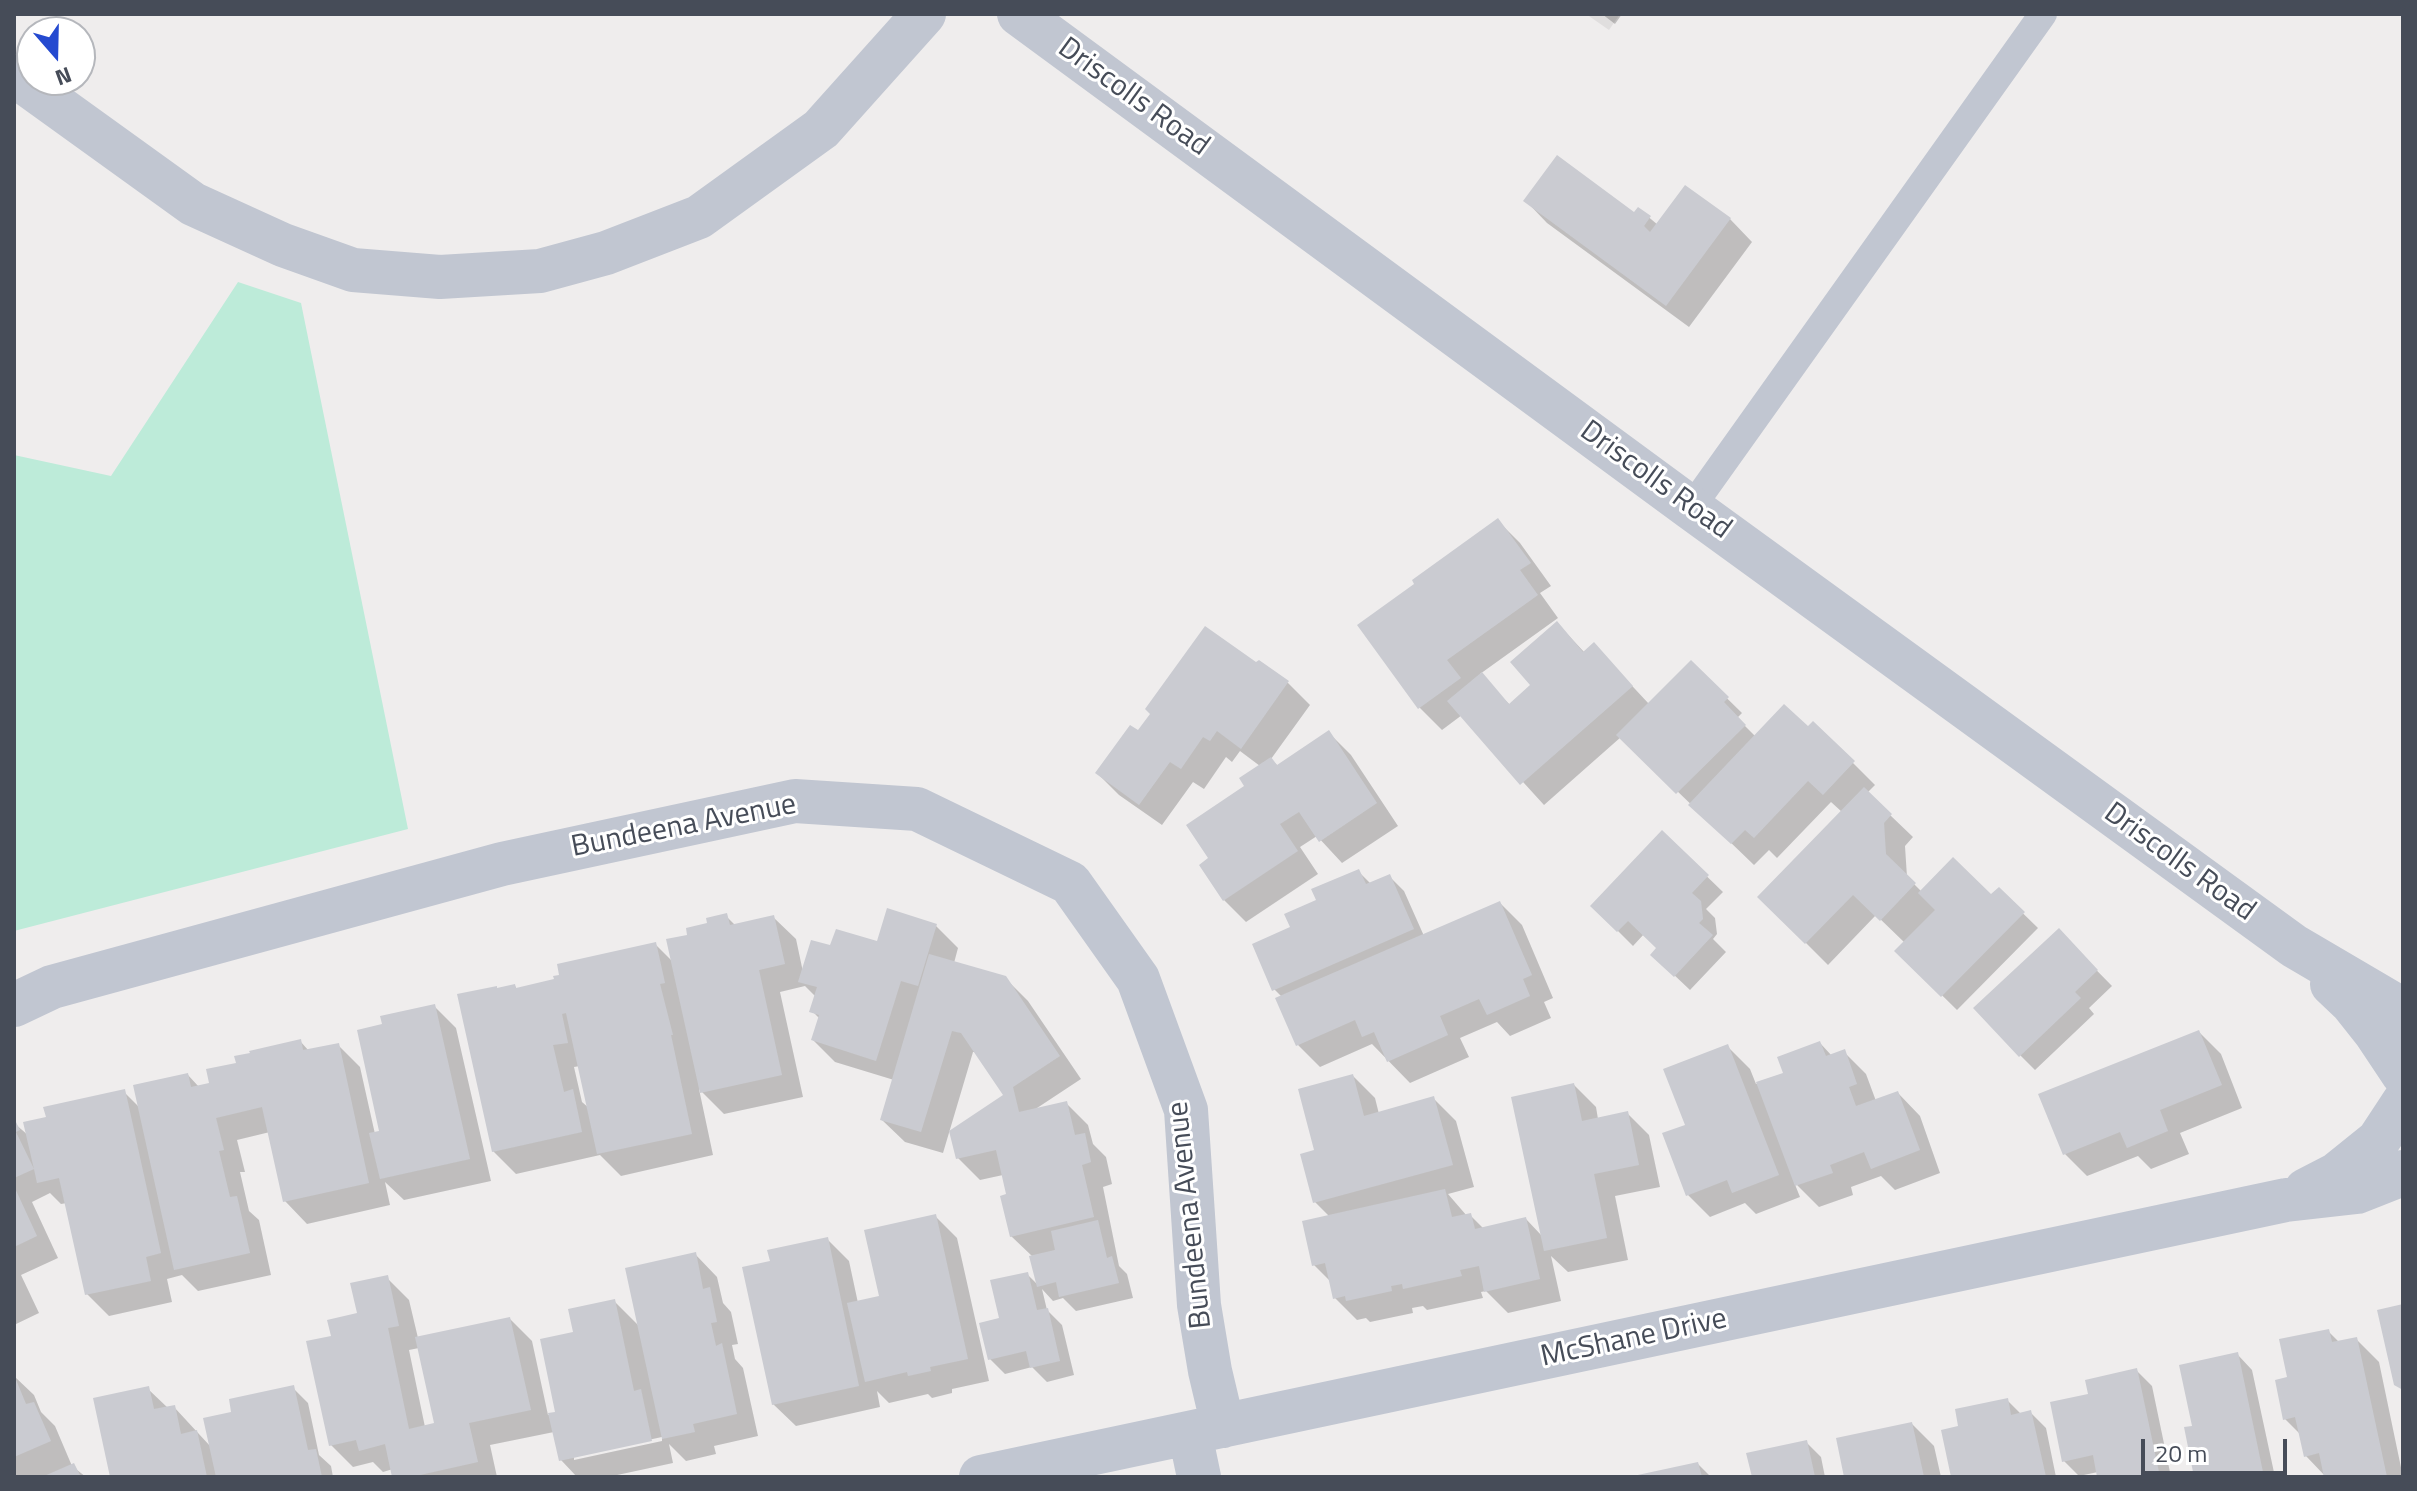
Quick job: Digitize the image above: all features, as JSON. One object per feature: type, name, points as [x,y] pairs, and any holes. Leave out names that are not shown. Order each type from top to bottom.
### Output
[{"type":"street","points":[[14,75],[193,204],[283,245],[353,270],[440,277],[540,271],[606,253],[699,217],[821,129],[924,14]]},
{"type":"street","name":"Driscolls Road","points":[[1019,14],[2294,946],[2403,1010]]},
{"type":"street","name":"Bundeena Avenue","points":[[14,1005],[52,987],[548,854],[795,801],[917,809],[1070,883],[1138,979],[1186,1110],[1199,1305],[1210,1371],[1199,1477]]},
{"type":"street","name":"Driscolls Road","points":[[2294,946],[2352,1003],[2403,1074]]},
{"type":"street","name":"McShane Drive","points":[[2286,1200],[2337,1174],[2359,1157],[2378,1141],[2403,1103]]},
{"type":"street","name":"McShane Drive","points":[[981,1477],[2286,1200],[2357,1192],[2403,1172]]},
{"type":"lane","points":[[1691,508],[2043,14]]},
{"type":"shaded area","points":[[1586,14],[1620,14],[1609,30]]},
{"type":"green space","points":[[238,282],[301,303],[408,829],[14,931],[14,455],[111,476]]},
{"type":"building","points":[[1557,155],[1634,212],[1638,207],[1651,216],[1644,226],[1650,232],[1685,185],[1731,218],[1666,306],[1523,201]]},
{"type":"building","points":[[1498,518],[1531,563],[1520,570],[1538,595],[1447,660],[1461,678],[1418,709],[1357,625],[1414,584],[1412,580]]},
{"type":"building","points":[[1557,621],[1583,652],[1594,642],[1633,686],[1520,785],[1447,701],[1482,672],[1509,704],[1530,685],[1510,662]]},
{"type":"building","points":[[1205,626],[1289,681],[1241,749],[1217,731],[1210,741],[1203,737],[1181,769],[1170,762],[1139,805],[1095,773],[1130,725],[1138,730],[1150,714],[1145,709]]},
{"type":"building","points":[[1691,660],[1729,697],[1724,702],[1746,725],[1676,794],[1616,735]]},
{"type":"building","points":[[1784,704],[1808,726],[1813,721],[1855,761],[1823,795],[1808,781],[1754,838],[1745,830],[1731,844],[1688,805]]},
{"type":"building","points":[[1329,730],[1377,803],[1319,842],[1299,812],[1280,824],[1298,851],[1223,901],[1199,865],[1208,858],[1186,825],[1244,786],[1239,778],[1271,757],[1277,765]]},
{"type":"building","points":[[1864,787],[1892,814],[1884,823],[1886,854],[1916,883],[1880,921],[1853,895],[1805,944],[1757,897]]},
{"type":"building","points":[[1662,830],[1709,875],[1692,893],[1701,901],[1703,919],[1699,923],[1713,935],[1674,977],[1650,955],[1656,948],[1628,921],[1617,932],[1590,906]]},
{"type":"building","points":[[1953,857],[1991,894],[1999,887],[2025,912],[1941,997],[1894,951],[1935,910],[1918,893]]},
{"type":"building","points":[[1359,869],[1366,884],[1390,874],[1414,929],[1272,991],[1252,944],[1290,927],[1284,914],[1316,900],[1311,889]]},
{"type":"building","points":[[1500,901],[1532,975],[1523,979],[1530,996],[1487,1015],[1479,999],[1440,1016],[1448,1035],[1387,1062],[1374,1032],[1362,1037],[1355,1020],[1296,1046],[1275,998]]},
{"type":"building","points":[[887,908],[937,924],[918,986],[901,981],[876,1061],[811,1040],[819,1015],[809,1012],[817,987],[798,982],[811,940],[830,945],[836,929],[877,941]]},
{"type":"building","points":[[727,913],[730,925],[774,915],[785,964],[759,970],[782,1075],[700,1093],[666,939],[687,935],[686,928],[707,923],[706,918]]},
{"type":"building","points":[[2059,928],[2098,970],[2075,992],[2081,998],[2019,1057],[1973,1008]]},
{"type":"building","points":[[656,942],[665,983],[660,984],[692,1134],[597,1154],[566,1013],[562,1014],[568,1043],[553,1045],[564,1092],[573,1089],[582,1132],[492,1152],[457,994],[515,984],[516,988],[554,979],[553,976],[559,975],[557,964]]},
{"type":"building","points":[[929,954],[1006,976],[1060,1056],[1013,1087],[1019,1112],[1067,1101],[1075,1135],[1085,1133],[1091,1162],[1082,1165],[1094,1217],[1010,1237],[1000,1196],[1006,1194],[996,1150],[956,1159],[949,1131],[1003,1095],[961,1033],[952,1031],[921,1132],[880,1120]]},
{"type":"building","points":[[435,1004],[470,1159],[380,1179],[369,1133],[379,1131],[357,1030],[382,1024],[380,1016]]},
{"type":"building","points":[[2199,1030],[2222,1085],[2160,1110],[2168,1131],[2127,1148],[2120,1132],[2063,1155],[2038,1094]]},
{"type":"building","points":[[301,1039],[303,1050],[339,1043],[369,1183],[283,1202],[262,1107],[216,1118],[224,1150],[219,1151],[230,1197],[237,1196],[250,1253],[174,1270],[133,1085],[188,1073],[191,1087],[209,1083],[206,1069],[236,1063],[234,1056],[249,1051]]},
{"type":"building","points":[[1820,1041],[1826,1056],[1845,1049],[1857,1084],[1849,1087],[1856,1106],[1898,1091],[1920,1150],[1871,1169],[1864,1152],[1830,1165],[1833,1173],[1795,1186],[1756,1082],[1783,1073],[1777,1057]]},
{"type":"building","points":[[1728,1044],[1779,1175],[1732,1193],[1727,1180],[1686,1196],[1662,1133],[1685,1125],[1663,1069]]},
{"type":"building","points":[[1353,1074],[1364,1116],[1434,1096],[1453,1165],[1313,1203],[1300,1154],[1314,1150],[1298,1089]]},
{"type":"building","points":[[1574,1083],[1582,1121],[1628,1111],[1639,1165],[1594,1174],[1607,1238],[1544,1251],[1511,1097]]},
{"type":"building","points":[[125,1089],[161,1253],[146,1257],[151,1281],[85,1295],[59,1178],[37,1183],[23,1122],[46,1117],[43,1107]]},
{"type":"building","points":[[14,1118],[20,1130],[16,1132],[34,1169],[14,1178]]},
{"type":"building","points":[[14,1186],[37,1236],[14,1247]]},
{"type":"building","points":[[1445,1189],[1452,1217],[1471,1213],[1475,1229],[1526,1217],[1540,1279],[1484,1292],[1479,1266],[1460,1270],[1462,1276],[1403,1289],[1402,1284],[1391,1286],[1392,1291],[1346,1301],[1345,1296],[1333,1299],[1325,1263],[1312,1266],[1302,1221]]},
{"type":"building","points":[[936,1214],[968,1359],[930,1367],[931,1371],[908,1376],[907,1372],[865,1382],[847,1303],[879,1296],[864,1230]]},
{"type":"building","points":[[1098,1220],[1107,1258],[1112,1256],[1119,1283],[1059,1297],[1056,1282],[1037,1287],[1029,1256],[1055,1250],[1051,1231]]},
{"type":"building","points":[[828,1237],[859,1386],[772,1405],[742,1267],[770,1261],[767,1250]]},
{"type":"building","points":[[696,1252],[703,1289],[710,1287],[717,1322],[711,1323],[716,1346],[722,1343],[737,1414],[693,1424],[695,1432],[662,1439],[625,1268]]},
{"type":"building","points":[[1028,1272],[1037,1310],[1048,1308],[1060,1361],[1030,1368],[1026,1351],[988,1360],[979,1323],[999,1318],[990,1280]]},
{"type":"building","points":[[388,1275],[399,1326],[388,1328],[409,1429],[434,1423],[415,1337],[510,1317],[531,1410],[469,1423],[478,1462],[411,1477],[392,1477],[385,1444],[359,1451],[356,1440],[329,1446],[306,1341],[331,1336],[327,1320],[357,1313],[350,1283]]},
{"type":"building","points":[[615,1299],[634,1391],[641,1389],[652,1441],[559,1461],[548,1413],[555,1412],[540,1339],[573,1332],[568,1309]]},
{"type":"building","points":[[2403,1304],[2403,1390],[2394,1385],[2377,1310]]},
{"type":"building","points":[[2329,1329],[2332,1342],[2357,1337],[2387,1477],[2324,1477],[2319,1453],[2304,1457],[2295,1417],[2283,1420],[2275,1380],[2287,1377],[2279,1339]]},
{"type":"building","points":[[2238,1352],[2264,1477],[2194,1477],[2184,1427],[2192,1426],[2179,1365]]},
{"type":"building","points":[[2137,1368],[2160,1477],[2097,1477],[2093,1455],[2062,1462],[2050,1402],[2088,1394],[2085,1380]]},
{"type":"building","points":[[14,1375],[26,1404],[34,1402],[51,1441],[14,1457]]},
{"type":"building","points":[[294,1385],[308,1450],[316,1449],[322,1477],[216,1477],[203,1418],[231,1412],[229,1399]]},
{"type":"building","points":[[149,1386],[154,1409],[175,1405],[181,1434],[197,1430],[207,1477],[110,1477],[93,1398]]},
{"type":"building","points":[[2008,1398],[2011,1415],[2031,1410],[2046,1477],[1951,1477],[1941,1430],[1958,1426],[1955,1409]]},
{"type":"building","points":[[1912,1422],[1924,1477],[1844,1477],[1836,1438]]},
{"type":"building","points":[[1807,1440],[1815,1477],[1752,1477],[1746,1453]]},
{"type":"building","points":[[1698,1462],[1702,1477],[1633,1477],[1633,1476]]},
{"type":"building","points":[[74,1463],[81,1477],[42,1477]]}]
